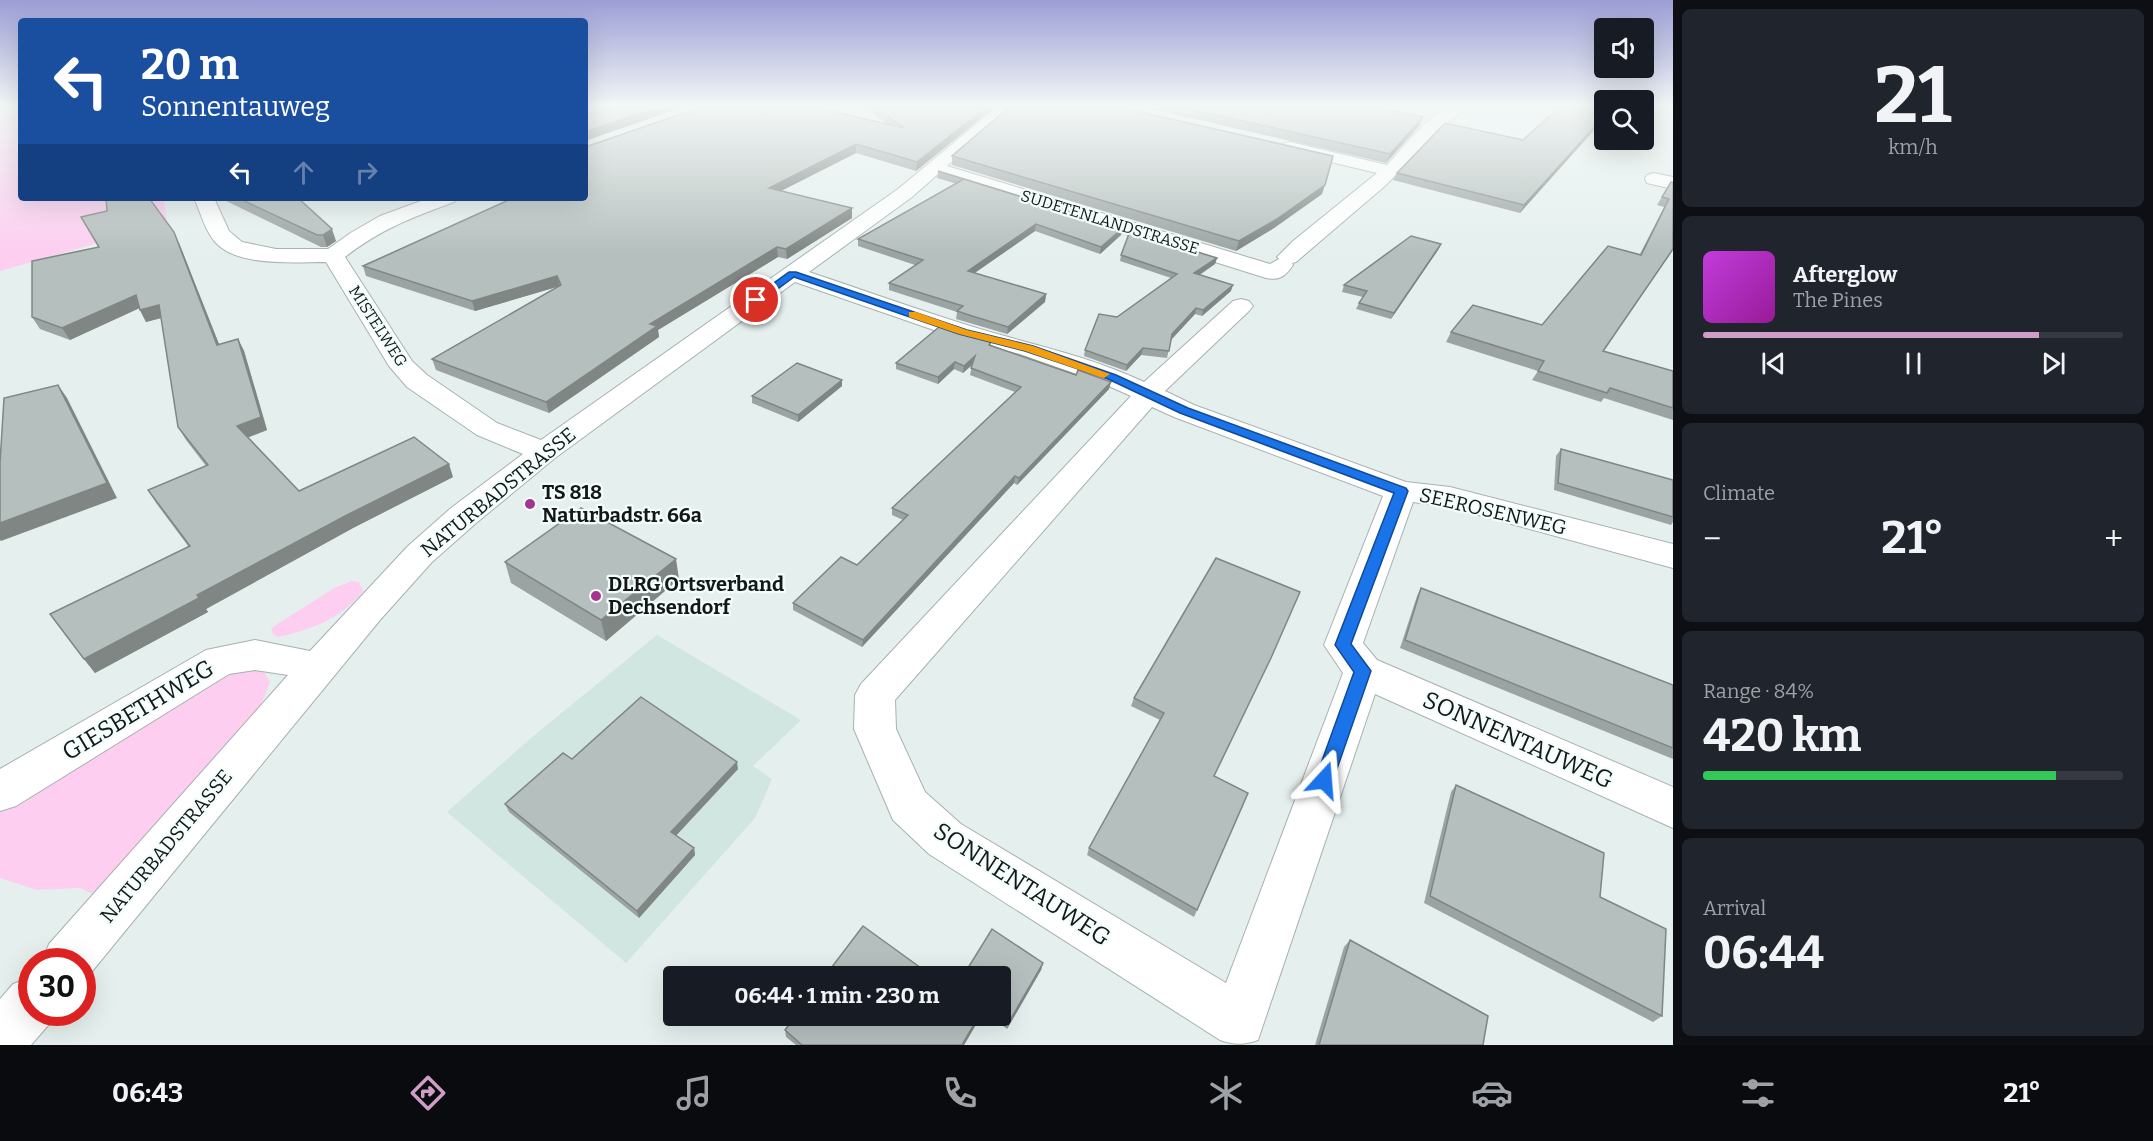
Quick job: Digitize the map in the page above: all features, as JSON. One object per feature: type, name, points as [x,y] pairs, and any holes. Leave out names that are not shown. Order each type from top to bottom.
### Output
[{"type":"street","name":"NATURBADSTRASSE","points":[[79,948],[318,668],[420,554],[544,452],[905,194],[948,156]]},
{"type":"street","points":[[1326,156],[1391,171]]},
{"type":"street","name":"SUDETENLANDSTRASSE","points":[[934,168],[1274,273],[1316,230],[1391,171],[1405,156]]},
{"type":"street","points":[[1654,179],[1673,183]]},
{"type":"street","points":[[205,201],[219,232],[234,247],[260,254],[333,256],[359,236],[387,220],[439,201]]},
{"type":"street","name":"MISTELWEG","points":[[333,256],[402,366],[417,381],[487,429],[544,452]]},
{"type":"street","name":"SEEROSENWEG","points":[[793,274],[963,332],[1029,348],[1112,377],[1184,411],[1401,491],[1450,497],[1673,556]]},
{"type":"street","points":[[1149,394],[1161,378],[1241,306]]},
{"type":"street","name":"SONNENTAUWEG","points":[[1149,394],[875,695],[875,729],[909,806],[945,839],[1239,1021],[1363,671]]},
{"type":"street","name":"SONNENTAUWEG","points":[[1401,491],[1342,645],[1363,671],[1673,808]]},
{"type":"street","name":"GIESBETHWEG","points":[[0,792],[220,661],[255,655],[318,668]]},
{"type":"street","points":[[0,1039],[18,1019]]},
{"type":"shaded area","points":[[0,156],[18,156],[18,201],[164,201],[167,223],[0,271]]},
{"type":"shaded area","points":[[352,581],[359,582],[363,591],[335,616],[302,631],[277,637],[273,634],[271,629],[279,623],[334,588]]},
{"type":"shaded area","points":[[657,635],[801,720],[753,766],[772,779],[755,818],[626,963],[447,812],[531,738]]},
{"type":"shaded area","points":[[253,667],[264,672],[270,682],[261,705],[95,895],[80,888],[37,890],[0,878],[0,806],[209,679]]},
{"type":"building","points":[[588,156],[833,156],[769,188],[852,208],[786,249],[777,247],[650,324],[657,326],[546,402],[432,359],[561,285],[557,276],[472,301],[363,266],[506,201],[588,201]]},
{"type":"building","points":[[896,156],[925,156],[917,162]]},
{"type":"building","points":[[952,156],[1333,156],[1325,185],[1277,219],[1239,241]]},
{"type":"building","points":[[1414,156],[1568,156],[1524,205],[1397,173]]},
{"type":"building","points":[[964,179],[1123,228],[1101,247],[1036,224],[968,271],[1046,294],[1008,327],[972,316],[957,311],[963,306],[889,283],[923,260],[858,239]]},
{"type":"building","points":[[1673,182],[1673,249],[1603,351],[1673,371],[1673,408],[1610,388],[1607,393],[1538,371],[1544,361],[1451,332],[1473,305],[1542,325],[1608,246],[1641,255],[1669,199],[1662,197]]},
{"type":"building","points":[[106,201],[151,201],[174,232],[217,345],[238,339],[261,417],[237,426],[299,491],[414,437],[449,464],[197,595],[199,598],[84,659],[50,614],[190,546],[148,490],[208,465],[178,427],[159,305],[140,310],[136,295],[62,328],[32,317],[32,261],[99,247],[81,217],[107,211]]},
{"type":"building","points":[[244,201],[301,201],[332,229],[323,235],[317,235]]},
{"type":"building","points":[[1130,231],[1217,258],[1194,273],[1233,285],[1203,310],[1196,308],[1172,334],[1169,351],[1143,348],[1127,365],[1085,350],[1099,314],[1117,317],[1177,274],[1121,255]]},
{"type":"building","points":[[1411,236],[1441,244],[1394,313],[1359,303],[1367,291],[1344,285]]},
{"type":"building","points":[[939,327],[991,342],[989,345],[1076,375],[1078,370],[1111,382],[1019,478],[1015,476],[863,640],[793,603],[841,557],[857,565],[908,515],[892,508],[1021,387],[971,368],[975,356],[964,366],[955,362],[938,377],[896,363]]},
{"type":"building","points":[[797,363],[842,380],[798,415],[752,396]]},
{"type":"building","points":[[58,385],[107,483],[0,523],[0,463],[4,398]]},
{"type":"building","points":[[1561,449],[1673,480],[1673,517],[1558,483]]},
{"type":"building","name":"DLRG Ortsverband Dechsendorf","points":[[581,508],[676,559],[601,620],[505,562]]},
{"type":"building","points":[[1216,558],[1300,592],[1214,776],[1248,793],[1197,910],[1089,848],[1164,713],[1134,698]]},
{"type":"building","points":[[1421,588],[1673,685],[1673,748],[1405,640]]},
{"type":"building","points":[[641,697],[737,762],[671,832],[694,848],[637,911],[505,804],[563,753],[572,759]]},
{"type":"building","points":[[1456,785],[1604,853],[1600,897],[1666,929],[1662,1016],[1430,896]]},
{"type":"building","points":[[863,926],[918,966],[833,966]]},
{"type":"building","points":[[992,929],[1043,963],[1011,1019],[1011,966],[969,966]]},
{"type":"building","points":[[1350,940],[1488,1016],[1483,1045],[1319,1045]]},
{"type":"building","points":[[788,1026],[973,1026],[962,1045],[802,1045],[785,1030]]},
{"type":"slow traffic","points":[[912,314],[963,332],[1029,348],[1104,374]]},
{"type":"place","name":"TS 818 Naturbadstr. 66a","points":[[530,504]]},
{"type":"place","name":"DLRG Ortsverband Dechsendorf","points":[[596,596]]},
{"type":"route","points":[[756,300],[793,274],[963,332],[1029,348],[1112,377],[1184,411],[1401,491],[1342,645],[1363,671],[1324,780]]}]
